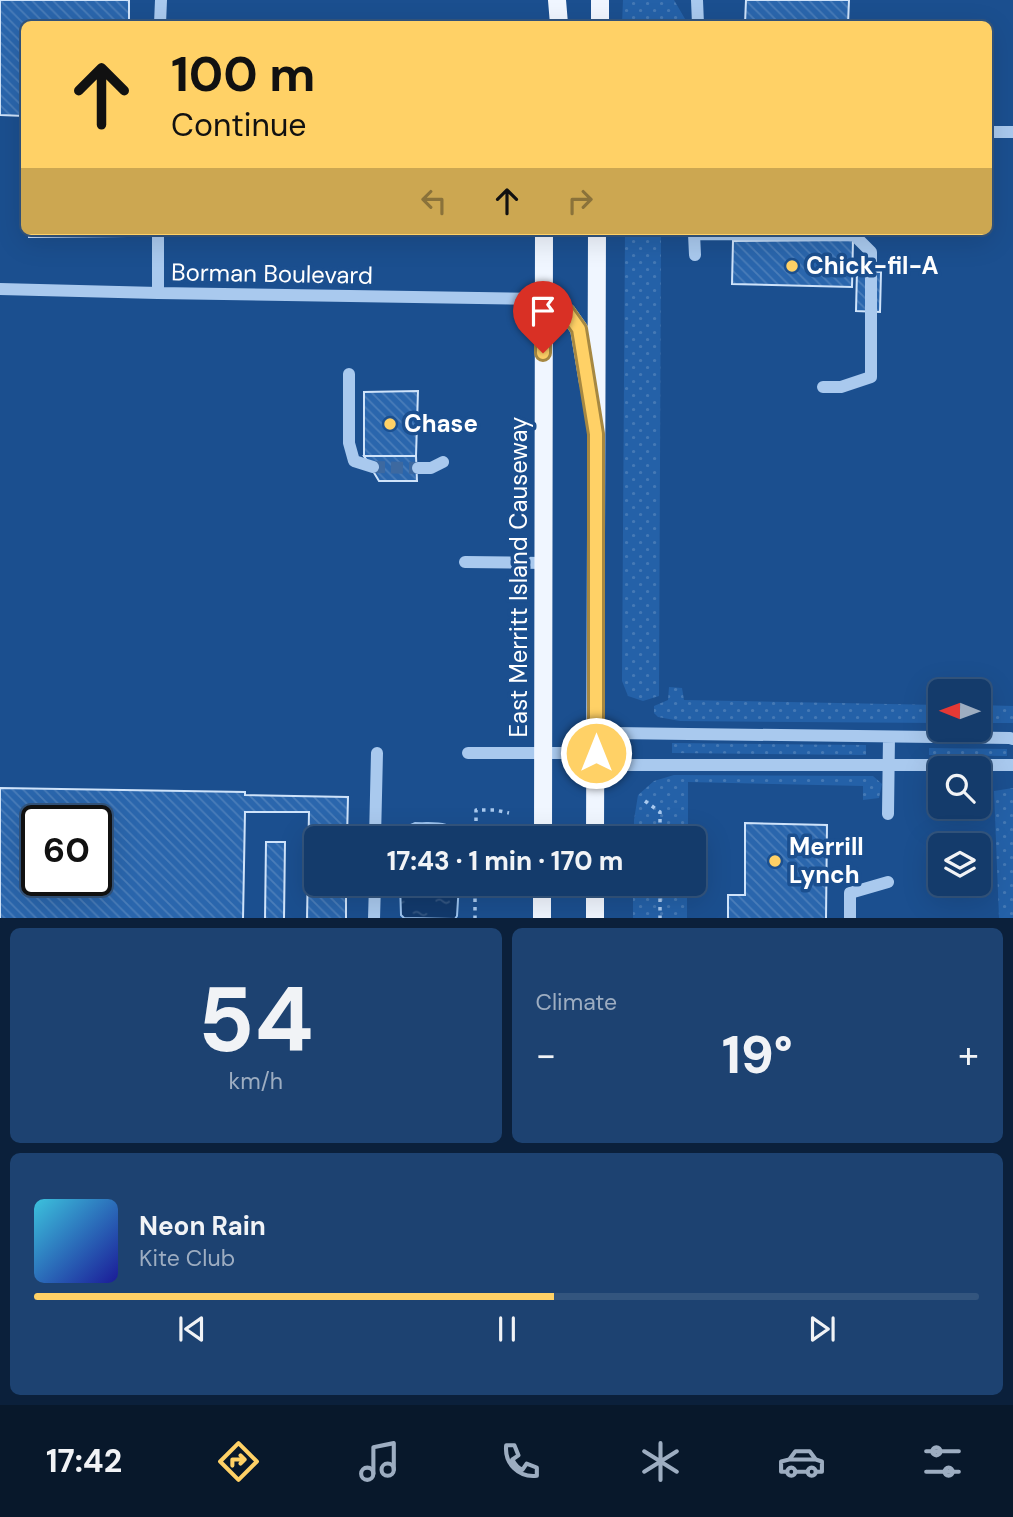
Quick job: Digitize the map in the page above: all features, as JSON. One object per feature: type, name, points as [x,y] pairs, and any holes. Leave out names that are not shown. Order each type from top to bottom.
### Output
[{"type":"main road","points":[[547,0],[547,21]]},
{"type":"main road","points":[[557,0],[559,21]]},
{"type":"main road","points":[[600,0],[600,21]]},
{"type":"main road","name":"East Merritt Island Causeway","points":[[543,826],[544,235]]},
{"type":"main road","points":[[595,826],[597,235]]},
{"type":"main road","points":[[543,299],[567,312],[579,329],[596,434]]},
{"type":"main road","points":[[542,896],[542,918]]},
{"type":"main road","points":[[595,896],[595,918]]},
{"type":"street","points":[[160,0],[160,21]]},
{"type":"street","points":[[697,0],[698,21]]},
{"type":"street","points":[[992,132],[1013,132]]},
{"type":"street","points":[[158,235],[158,293]]},
{"type":"street","points":[[694,235],[695,255]]},
{"type":"street","points":[[823,387],[841,387],[871,377],[871,252],[854,235]]},
{"type":"street","name":"Borman Boulevard","points":[[0,289],[543,299]]},
{"type":"street","points":[[349,374],[349,443],[354,461],[373,467]]},
{"type":"street","points":[[418,468],[431,468],[443,462]]},
{"type":"street","points":[[465,562],[544,563]]},
{"type":"street","points":[[596,753],[614,733],[1013,739]]},
{"type":"street","points":[[888,814],[889,737]]},
{"type":"street","points":[[375,826],[377,753]]},
{"type":"street","points":[[468,753],[596,753],[608,765],[1013,765]]},
{"type":"street","points":[[850,918],[850,893],[888,882]]},
{"type":"street","points":[[374,918],[375,896]]},
{"type":"path","points":[[645,801],[660,813],[660,826]]},
{"type":"path","points":[[476,826],[476,810],[509,813]]},
{"type":"path","points":[[475,896],[475,918]]},
{"type":"path","points":[[660,896],[660,918]]},
{"type":"shaded area","points":[[623,0],[674,0],[686,21],[622,21]]},
{"type":"shaded area","points":[[625,235],[661,235],[659,696],[643,701],[628,696],[622,681]]},
{"type":"shaded area","points":[[669,687],[682,688],[684,700],[928,705],[928,723],[680,721],[658,717],[654,713],[654,706],[668,700]]},
{"type":"shaded area","points":[[991,705],[1013,706],[1013,723],[991,723]]},
{"type":"shaded area","points":[[672,743],[866,745],[866,755],[672,753]]},
{"type":"shaded area","points":[[929,748],[1007,749],[1007,756],[929,755]]},
{"type":"shaded area","points":[[674,775],[873,776],[882,784],[879,798],[863,800],[863,786],[688,782],[688,826],[634,826],[638,795],[654,781]]},
{"type":"shaded area","points":[[1013,788],[1013,918],[999,918],[994,791]]},
{"type":"shaded area","points":[[633,896],[687,896],[687,918],[633,918]]},
{"type":"water","points":[[415,823],[435,823],[448,826],[408,826]]},
{"type":"water","points":[[400,896],[458,896],[456,918],[404,918],[401,915]]},
{"type":"building","points":[[0,0],[129,0],[129,21],[21,21],[21,116],[0,115]]},
{"type":"building","points":[[746,0],[849,0],[848,21],[745,21]]},
{"type":"building","points":[[29,235],[126,235],[126,236]]},
{"type":"building","name":"Chick-fil-A","points":[[853,240],[852,287],[732,284],[733,241]]},
{"type":"building","points":[[857,271],[881,272],[880,312],[856,311]]},
{"type":"building","name":"Chase","points":[[418,391],[416,456],[364,456],[364,392]]},
{"type":"building","points":[[364,456],[416,456],[417,481],[379,481]]},
{"type":"building","points":[[0,788],[245,792],[245,795],[348,797],[347,826],[309,826],[309,812],[245,812],[243,918],[0,918]]},
{"type":"building","points":[[745,823],[827,825],[826,918],[728,918],[728,895],[745,895]]},
{"type":"building","points":[[266,842],[285,842],[284,918],[265,918]]},
{"type":"building","points":[[307,896],[346,896],[346,918],[307,918]]},
{"type":"tunnel","points":[[373,467],[418,468]]},
{"type":"place","name":"Chick-fil-A","points":[[792,266]]},
{"type":"place","name":"Chase","points":[[390,424]]},
{"type":"place","name":"Merrill Lynch","points":[[775,861]]},
{"type":"route","points":[[543,353],[543,299],[567,312],[579,329],[596,434],[596,753]]}]
